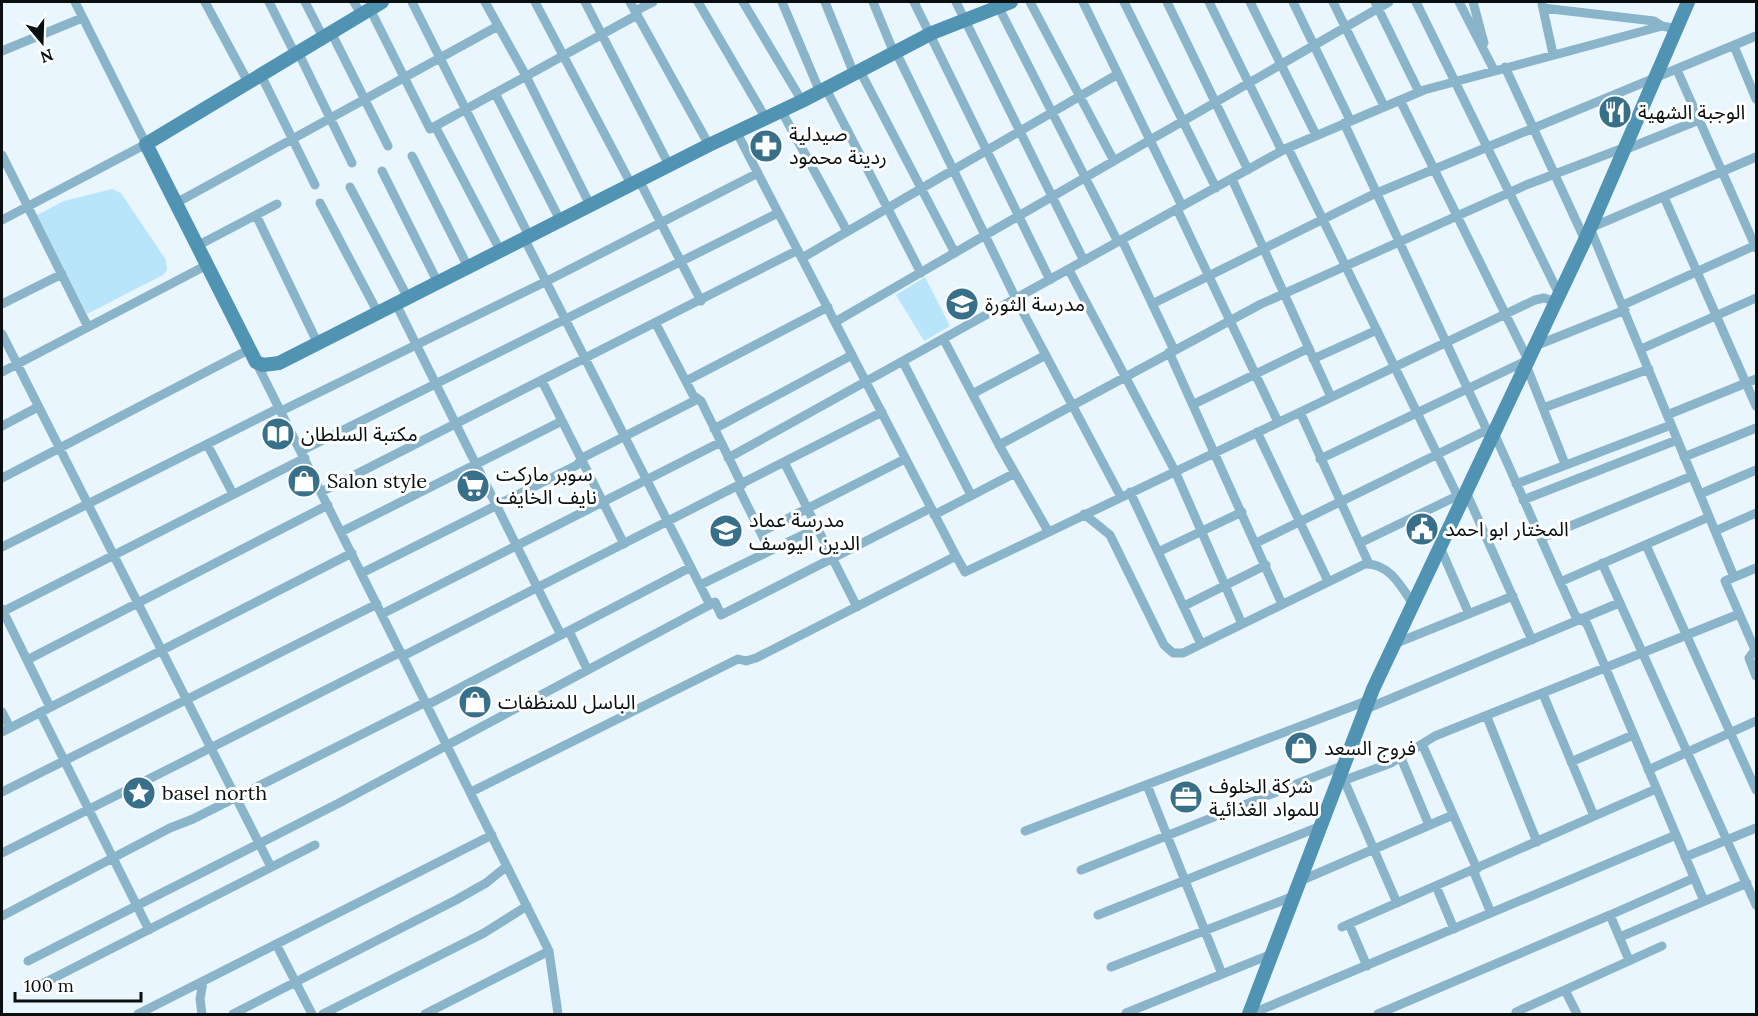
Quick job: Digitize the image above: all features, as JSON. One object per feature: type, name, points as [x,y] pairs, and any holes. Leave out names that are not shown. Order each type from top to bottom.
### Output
[{"type":"street","points":[[75,2],[549,951],[557,1012],[546,1014]]},
{"type":"street","points":[[205,2],[248,82]]},
{"type":"street","points":[[269,2],[352,163]]},
{"type":"street","points":[[305,2],[365,99],[388,146]]},
{"type":"street","points":[[2,220],[146,144],[327,35],[362,8],[382,2]]},
{"type":"street","points":[[412,2],[466,109],[547,281],[710,605]]},
{"type":"street","points":[[485,2],[526,76],[590,205]]},
{"type":"street","points":[[535,2],[635,182],[661,223],[701,301]]},
{"type":"street","points":[[585,2],[669,165]]},
{"type":"street","points":[[630,2],[709,145]]},
{"type":"street","points":[[638,15],[639,9],[653,2]]},
{"type":"street","points":[[698,2],[765,117]]},
{"type":"street","points":[[743,2],[802,102]]},
{"type":"street","points":[[782,2],[823,90],[921,273]]},
{"type":"street","points":[[825,2],[857,72],[956,253]]},
{"type":"street","points":[[873,2],[895,52],[1017,299],[1072,405],[1158,552],[1201,644]]},
{"type":"street","points":[[914,2],[928,35],[1050,280]]},
{"type":"street","points":[[956,2],[1084,261]]},
{"type":"street","points":[[1030,2],[1114,161]]},
{"type":"street","points":[[1083,2],[1150,140],[1209,276],[1278,422]]},
{"type":"street","points":[[1124,2],[1216,188]]},
{"type":"street","points":[[1167,2],[1248,170]]},
{"type":"street","points":[[1209,2],[1248,83],[1323,219],[1437,454],[1513,596],[1532,640]]},
{"type":"street","points":[[1250,2],[1316,135]]},
{"type":"street","points":[[1293,2],[1314,45],[1377,193],[1468,389],[1516,484],[1575,615],[1587,624],[1704,901]]},
{"type":"street","points":[[1333,2],[1384,106]]},
{"type":"street","points":[[835,322],[1345,27],[1377,5],[1389,2]]},
{"type":"street","points":[[1416,2],[1488,148],[1558,299]]},
{"type":"street","points":[[1459,2],[1494,69]]},
{"type":"street","points":[[1473,2],[1488,58]]},
{"type":"street","points":[[1250,1014],[1321,826],[1341,782],[1344,765],[1367,704],[1490,434],[1527,363],[1588,234],[1688,2]]},
{"type":"street","points":[[253,355],[263,364],[279,363],[765,117],[802,102],[928,35],[1001,3],[1085,177],[1152,304],[1282,604]]},
{"type":"street","points":[[1377,5],[1419,92]]},
{"type":"street","points":[[1553,54],[1543,5],[1654,21],[1662,26],[1677,29]]},
{"type":"street","points":[[362,8],[404,78],[430,129],[638,15]]},
{"type":"street","points":[[2,51],[82,18]]},
{"type":"street","points":[[176,203],[498,26]]},
{"type":"street","points":[[728,458],[1285,149],[1384,106],[1455,80],[1662,26]]},
{"type":"street","points":[[1152,304],[1377,193],[1655,80],[1756,36]]},
{"type":"street","points":[[1734,46],[1756,99]]},
{"type":"street","points":[[1505,66],[1555,173],[1624,307],[1734,577]]},
{"type":"street","points":[[1535,346],[1756,246],[1677,70]]},
{"type":"street","points":[[321,492],[701,301],[847,231],[1118,74]]},
{"type":"street","points":[[261,75],[315,185]]},
{"type":"street","points":[[495,93],[560,220]]},
{"type":"street","points":[[1400,100],[1505,314],[1527,363],[1565,464]]},
{"type":"street","points":[[781,110],[847,231]]},
{"type":"street","points":[[999,445],[1229,320],[1284,294],[1555,173],[1699,120]]},
{"type":"street","points":[[435,126],[500,250]]},
{"type":"street","points":[[736,132],[965,573],[1048,531],[1535,300],[1558,299]]},
{"type":"street","points":[[2,155],[88,327]]},
{"type":"street","points":[[412,156],[468,267]]},
{"type":"street","points":[[1588,234],[1664,197],[1756,157]]},
{"type":"street","points":[[382,171],[438,283]]},
{"type":"street","points":[[2,548],[207,444],[547,281],[758,173]]},
{"type":"street","points":[[1232,179],[1331,397]]},
{"type":"street","points":[[350,187],[402,301],[417,345],[436,384],[538,588],[587,669]]},
{"type":"street","points":[[1664,197],[1756,406]]},
{"type":"street","points":[[320,203],[378,313]]},
{"type":"street","points":[[197,246],[277,204]]},
{"type":"street","points":[[50,707],[2,611],[233,494],[436,384],[778,213]]},
{"type":"street","points":[[256,215],[318,344]]},
{"type":"street","points":[[2,372],[207,265]]},
{"type":"street","points":[[1068,270],[1175,471],[1242,624]]},
{"type":"street","points":[[2,304],[62,274]]},
{"type":"street","points":[[1641,349],[1756,298]]},
{"type":"street","points":[[686,381],[828,307]]},
{"type":"street","points":[[656,324],[721,442],[770,550]]},
{"type":"street","points":[[1313,359],[1377,330]]},
{"type":"street","points":[[2,334],[272,867]]},
{"type":"street","points":[[944,340],[999,445],[1048,531]]},
{"type":"street","points":[[1194,404],[1309,348]]},
{"type":"street","points":[[2,478],[59,448],[253,355]]},
{"type":"street","points":[[714,429],[852,355]]},
{"type":"street","points":[[972,394],[1046,355]]},
{"type":"street","points":[[903,362],[971,495]]},
{"type":"street","points":[[1320,459],[1527,363]]},
{"type":"street","points":[[1543,408],[1649,369]]},
{"type":"street","points":[[1667,415],[1756,379]]},
{"type":"street","points":[[542,381],[624,544]]},
{"type":"street","points":[[362,573],[577,465],[582,459],[698,399]]},
{"type":"street","points":[[2,426],[38,407]]},
{"type":"street","points":[[2,853],[538,588],[882,412]]},
{"type":"street","points":[[1300,412],[1369,564],[1392,574],[1413,604]]},
{"type":"street","points":[[341,532],[562,421]]},
{"type":"street","points":[[1516,484],[1671,425]]},
{"type":"street","points":[[1684,457],[1756,428]]},
{"type":"street","points":[[1257,432],[1328,581]]},
{"type":"street","points":[[1256,543],[1437,454],[1490,434]]},
{"type":"street","points":[[1523,500],[1677,440]]},
{"type":"street","points":[[382,614],[721,442]]},
{"type":"street","points":[[207,444],[233,494]]},
{"type":"street","points":[[761,532],[905,459]]},
{"type":"street","points":[[784,462],[857,607]]},
{"type":"street","points":[[1700,494],[1756,470]]},
{"type":"street","points":[[28,961],[370,786],[715,602],[721,615],[832,558],[1015,473]]},
{"type":"street","points":[[1540,538],[1692,476]]},
{"type":"street","points":[[1360,543],[1461,497]]},
{"type":"street","points":[[27,660],[328,505]]},
{"type":"street","points":[[1158,552],[1242,512]]},
{"type":"street","points":[[1715,531],[1756,513]]},
{"type":"street","points":[[1084,514],[1110,535],[1164,645],[1177,654],[1328,581],[1369,564]]},
{"type":"street","points":[[1560,582],[1709,517]]},
{"type":"street","points":[[700,585],[817,528]]},
{"type":"street","points":[[1646,545],[1756,790]]},
{"type":"street","points":[[1440,547],[1469,614]]},
{"type":"street","points":[[2,712],[6,730],[352,554]]},
{"type":"street","points":[[471,792],[738,659],[746,661],[756,658],[956,556]]},
{"type":"street","points":[[1602,563],[1687,753],[1729,839],[1756,905]]},
{"type":"street","points":[[1184,606],[1266,565]]},
{"type":"street","points":[[2,916],[113,858],[565,633],[691,567]]},
{"type":"street","points":[[1756,568],[1725,581],[1756,649],[1749,658],[1756,676]]},
{"type":"street","points":[[1395,644],[1513,596]]},
{"type":"street","points":[[1025,831],[1367,704],[1620,603]]},
{"type":"street","points":[[2,792],[377,604]]},
{"type":"street","points":[[1341,782],[1401,758],[1422,744],[1739,614]]},
{"type":"street","points":[[1543,694],[1594,816]]},
{"type":"street","points":[[40,712],[149,930]]},
{"type":"street","points":[[1487,717],[1537,842]]},
{"type":"street","points":[[1648,770],[1756,721]]},
{"type":"street","points":[[1571,762],[1633,735]]},
{"type":"street","points":[[1422,744],[1453,815],[1491,913]]},
{"type":"street","points":[[1401,758],[1429,825]]},
{"type":"street","points":[[1081,870],[1344,765]]},
{"type":"street","points":[[1341,782],[1397,903]]},
{"type":"street","points":[[1147,785],[1222,974]]},
{"type":"street","points":[[1367,966],[1345,925],[1656,789]]},
{"type":"street","points":[[1300,880],[1453,815]]},
{"type":"street","points":[[1098,915],[1321,826]]},
{"type":"street","points":[[1685,857],[1756,828]]},
{"type":"street","points":[[138,1014],[155,1011],[203,982],[492,835]]},
{"type":"street","points":[[1250,1014],[1676,836]]},
{"type":"street","points":[[42,984],[315,845]]},
{"type":"street","points":[[233,1014],[456,900],[486,883],[507,866]]},
{"type":"street","points":[[1378,1014],[1694,879]]},
{"type":"street","points":[[1620,937],[1747,883]]},
{"type":"street","points":[[1436,886],[1454,929]]},
{"type":"street","points":[[1111,967],[1294,896]]},
{"type":"street","points":[[323,1014],[484,933],[527,906]]},
{"type":"street","points":[[1610,915],[1629,960]]},
{"type":"street","points":[[276,945],[312,1014]]},
{"type":"street","points":[[1516,1012],[1662,946]]},
{"type":"street","points":[[425,1014],[549,951]]},
{"type":"street","points":[[1126,1013],[1272,954]]},
{"type":"street","points":[[202,1014],[200,999],[203,982]]},
{"type":"street","points":[[1565,990],[1577,1014]]},
{"type":"street","points":[[1401,1005],[1406,1014]]},
{"type":"shaded area","points":[[112,189],[121,193],[166,260],[167,270],[163,275],[87,314],[37,215],[64,201]]},
{"type":"shaded area","points":[[925,277],[950,326],[924,341],[896,295]]},
{"type":"place","name":"الوجبة الشهية","points":[[1615,112]]},
{"type":"place","name":"صيدلية ردينة محمود","points":[[766,146]]},
{"type":"place","name":"مدرسة الثورة","points":[[962,304]]},
{"type":"place","name":"مكتبة السلطان","points":[[278,434]]},
{"type":"place","name":"Salon style","points":[[304,481]]},
{"type":"place","name":"سوبر ماركت نايف الخايف","points":[[473,486]]},
{"type":"place","name":"المختار ابو احمد","points":[[1422,529]]},
{"type":"place","name":"مدرسة عماد الدين اليوسف","points":[[726,531]]},
{"type":"place","name":"الباسل للمنظفات","points":[[475,702]]},
{"type":"place","name":"فروج السعد","points":[[1301,748]]},
{"type":"place","name":"basel north","points":[[139,793]]},
{"type":"place","name":"شركة الخلوف للمواد الغذائية","points":[[1186,797]]}]
